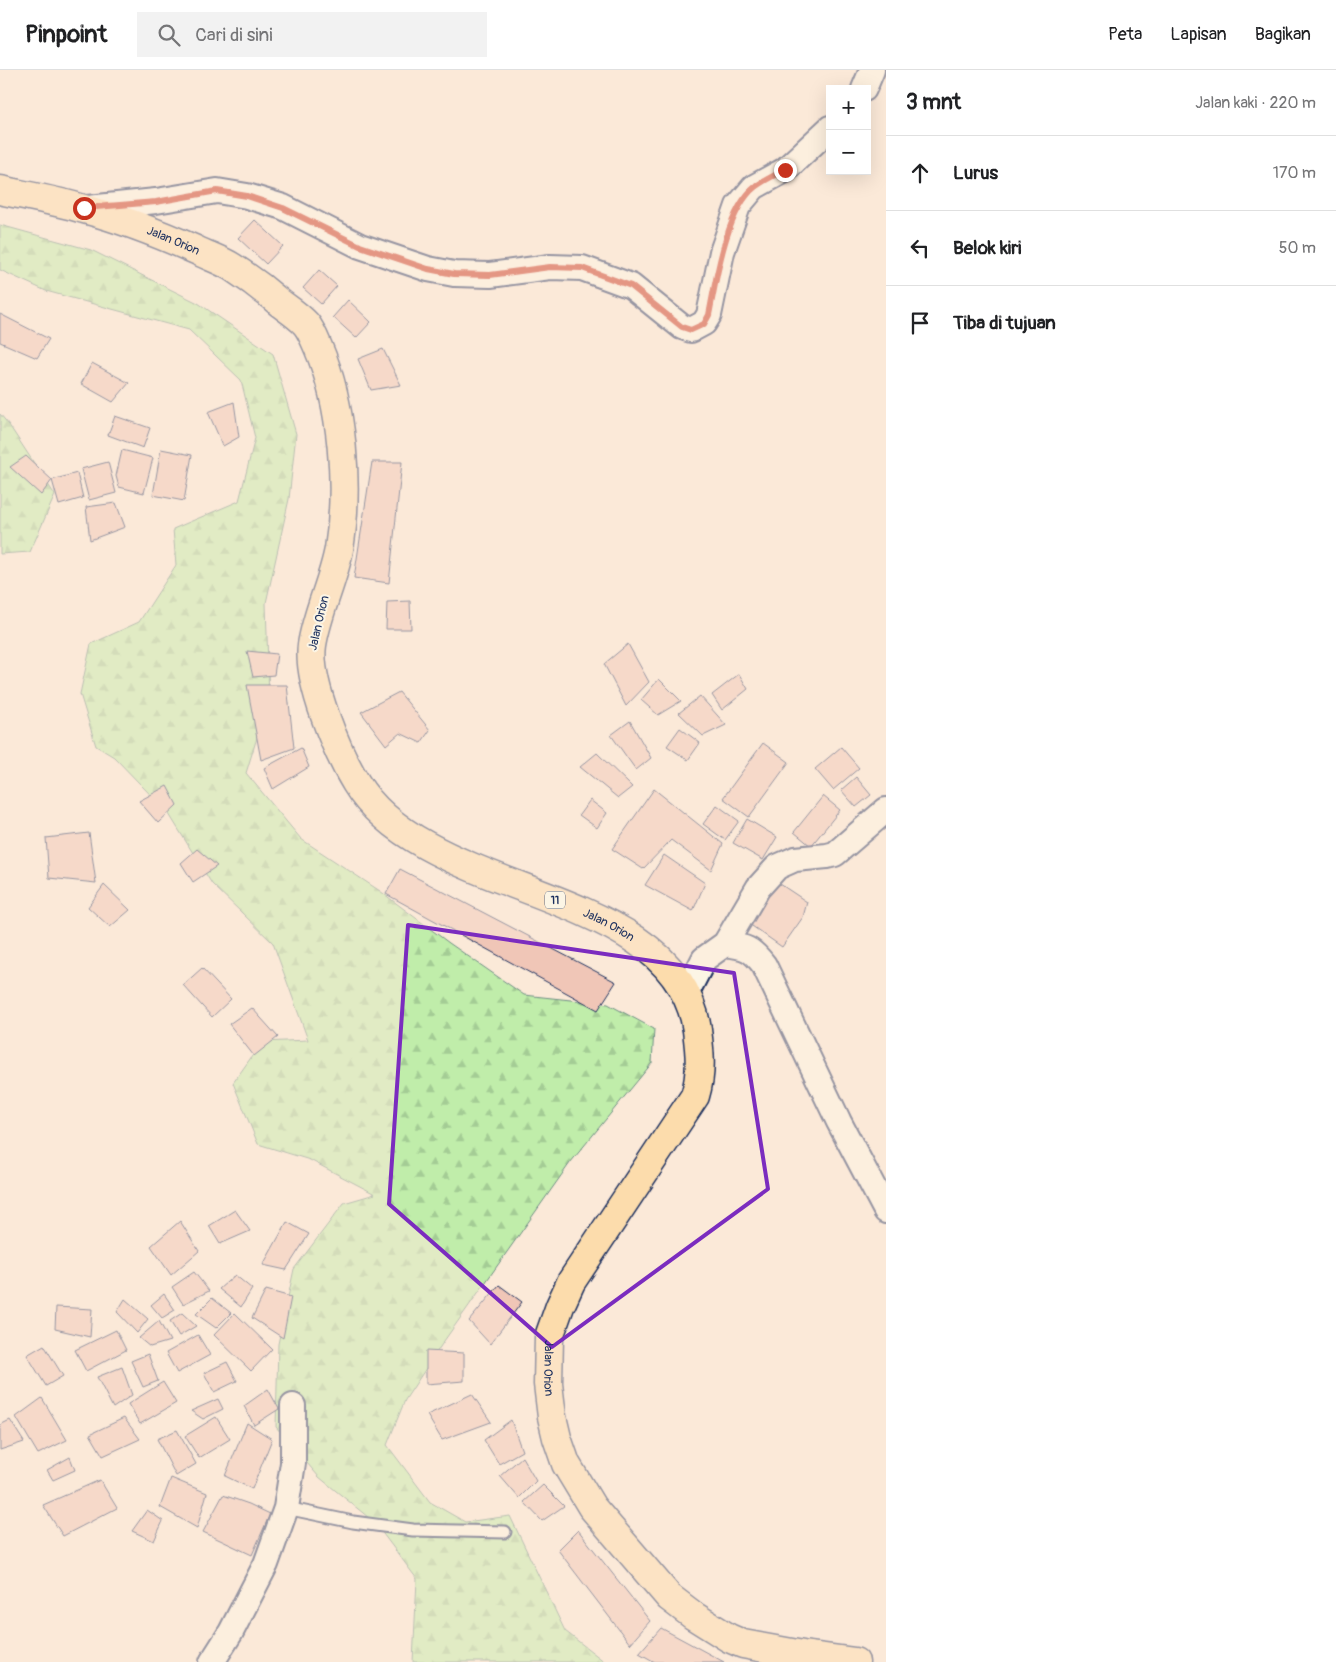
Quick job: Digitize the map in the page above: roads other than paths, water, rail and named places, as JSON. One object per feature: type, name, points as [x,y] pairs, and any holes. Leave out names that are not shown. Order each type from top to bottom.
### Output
[{"type":"highway","name":"Jalan Orion","points":[[0,190],[84,208],[170,238],[228,265],[265,290],[306,324],[315,340],[326,368],[336,408],[343,463],[342,504],[337,558],[316,629],[312,655],[316,681],[325,714],[360,790],[377,809],[397,826],[445,856],[596,917],[621,930],[654,953],[679,981],[686,994],[696,1024],[700,1056],[699,1083],[695,1096],[571,1282],[549,1337],[548,1384],[552,1417],[556,1438],[566,1464],[592,1507],[669,1597],[728,1638],[743,1644],[855,1662]]},
{"type":"street","points":[[866,85],[872,70]]},
{"type":"street","points":[[84,208],[156,202],[217,191],[247,196],[283,208],[360,246],[454,274],[490,275],[550,267],[582,268],[631,286],[682,327],[691,330],[704,324],[709,315],[722,252],[738,206],[754,188],[785,170],[828,130]]},
{"type":"street","points":[[686,994],[704,959],[725,944],[758,888],[776,867],[795,859],[835,854],[886,810]]},
{"type":"street","points":[[725,944],[744,946],[755,953],[764,966],[838,1122],[886,1211]]},
{"type":"street","points":[[212,1662],[231,1632],[266,1564],[286,1508],[293,1463],[293,1406]]},
{"type":"lane","points":[[286,1508],[353,1522],[413,1530],[505,1532]]}]
